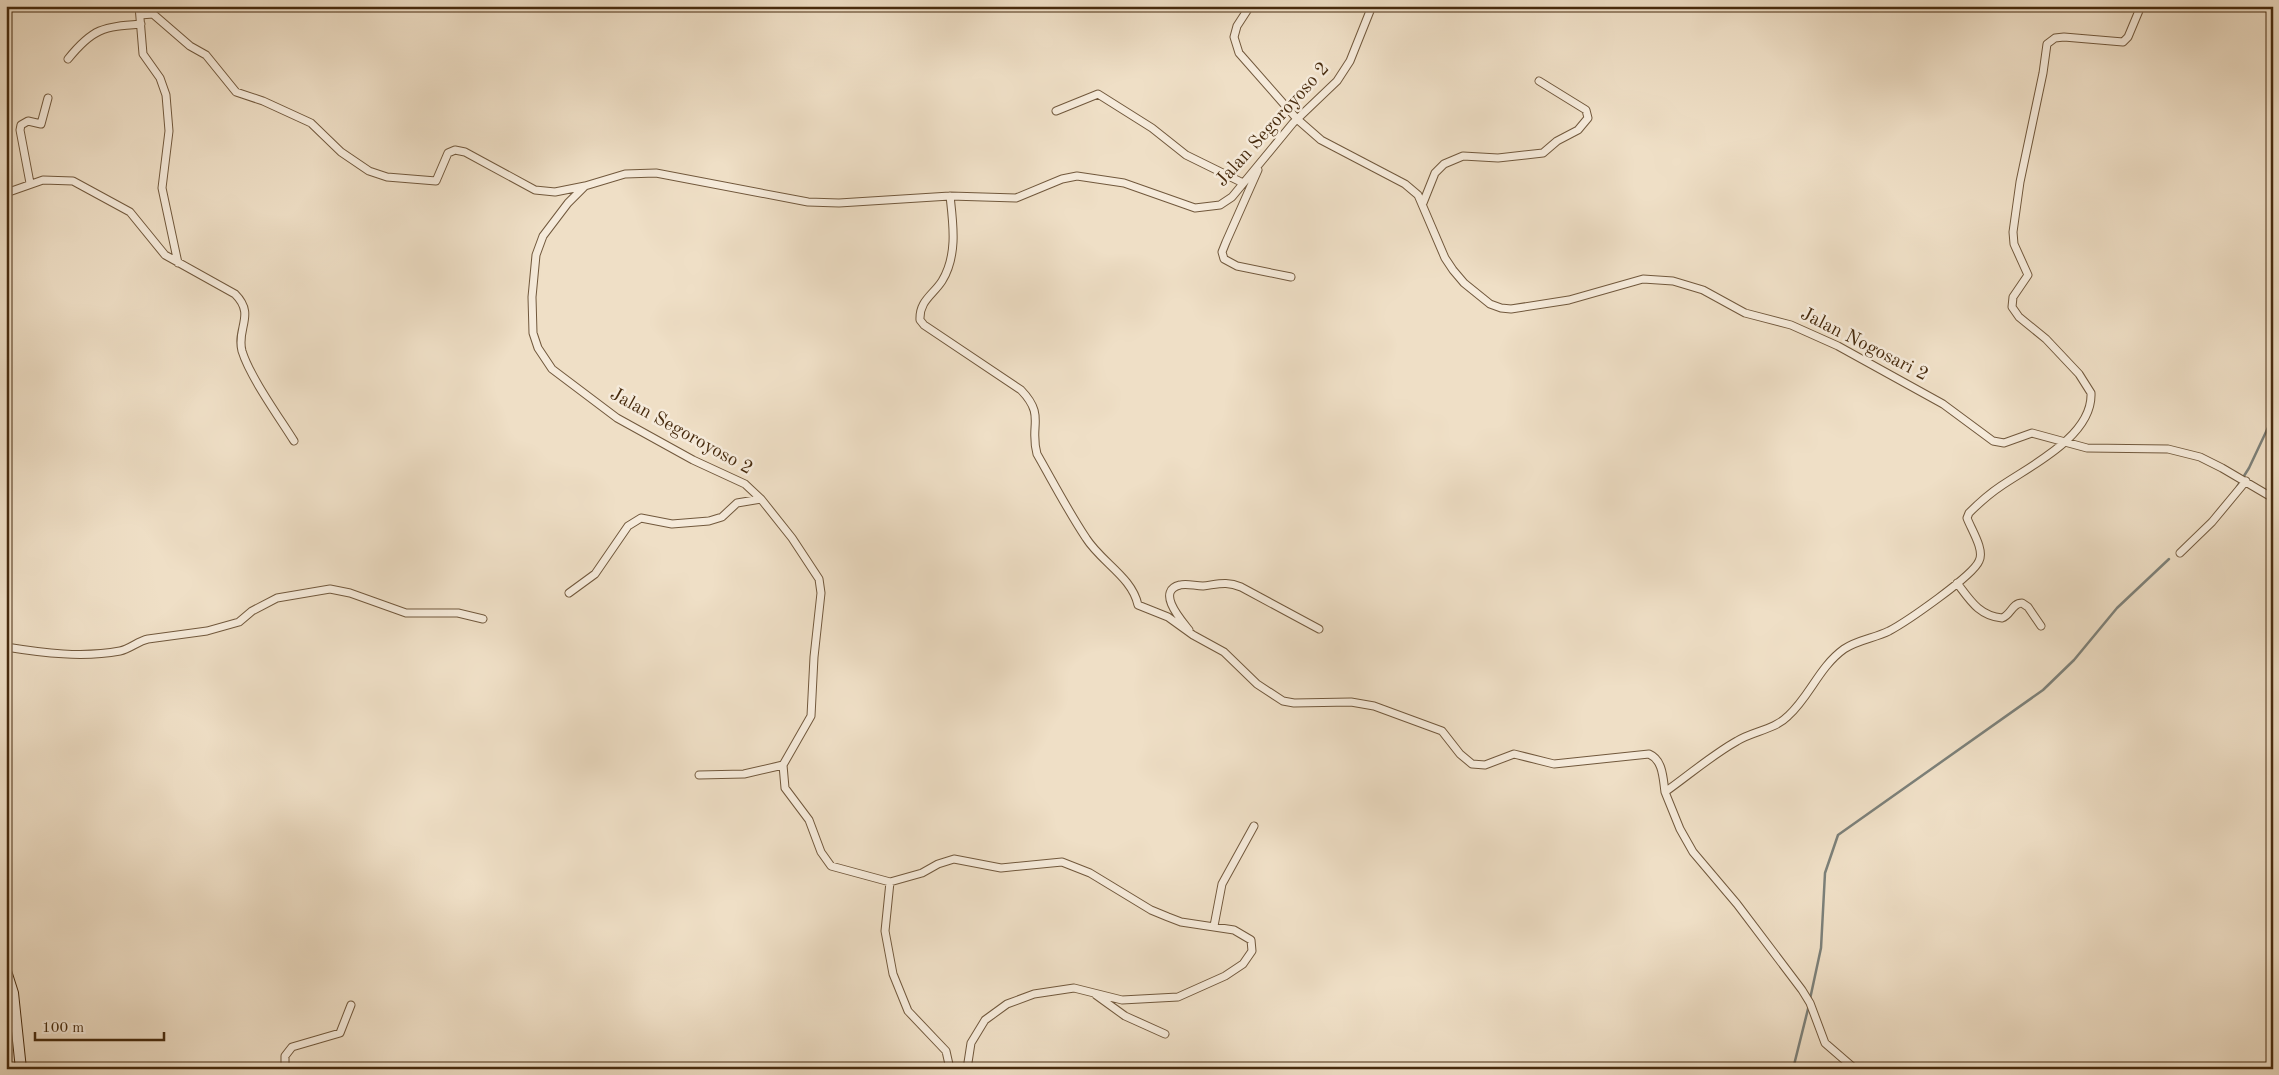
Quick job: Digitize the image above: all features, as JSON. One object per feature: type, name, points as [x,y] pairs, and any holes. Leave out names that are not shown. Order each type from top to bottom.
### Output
[{"type":"main road","points":[[6,971],[13,993],[21,1069]]},
{"type":"street","points":[[139,6],[143,54],[160,78],[166,95],[169,132],[162,188],[178,263]]},
{"type":"street","name":"Jalan Nogosari 2","points":[[1250,6],[1237,26],[1235,44],[1239,53],[1297,119],[1321,140],[1413,190],[1423,202],[1445,258],[1453,270],[1480,297],[1501,308],[1569,300],[1643,279],[1673,280],[1703,290],[1745,314],[1791,325],[1838,346],[1943,404],[1993,441],[2004,443],[2032,433],[2064,443],[2104,449],[2168,449],[2200,457],[2246,481],[2273,498]]},
{"type":"street","name":"Jalan Segoroyoso 2","points":[[784,765],[811,716],[814,656],[821,593],[819,579],[792,538],[761,499],[745,484],[693,460],[617,418],[552,369],[538,348],[533,333],[532,298],[536,255],[543,236],[568,203],[585,186],[625,174],[656,173],[808,202],[839,203],[950,196],[1016,198],[1062,179],[1077,176],[1124,183],[1173,202],[1195,208],[1206,208],[1226,202],[1297,119],[1337,81],[1350,61],[1372,6]]},
{"type":"street","points":[[1666,792],[1730,745],[1745,736],[1778,724],[1787,717],[1797,707],[1825,666],[1846,648],[1900,625],[1957,583],[1977,565],[1981,557],[1967,518],[1969,513],[1988,495],[2035,466],[2064,443],[2086,415],[2090,408],[2091,394],[2079,374],[2046,338],[2019,317],[2012,307],[2013,297],[2028,275],[2014,244],[2013,232],[2020,182],[2043,73],[2047,44],[2056,38],[2064,37],[2123,42],[2128,37],[2141,6]]},
{"type":"street","points":[[140,15],[153,14],[190,46],[206,55],[236,92],[262,101],[310,123],[341,152],[377,175],[423,182],[436,181],[448,153],[455,150],[464,152],[535,190],[555,192],[585,186]]},
{"type":"street","points":[[68,59],[92,33],[116,26],[141,24]]},
{"type":"street","points":[[1423,202],[1439,167],[1456,158],[1470,155],[1498,158],[1537,154],[1582,127],[1588,118],[1586,110],[1539,80]]},
{"type":"street","points":[[1056,111],[1098,94],[1147,125],[1181,152],[1243,183]]},
{"type":"street","points":[[30,183],[20,130],[21,125],[28,121],[41,124],[48,98]]},
{"type":"street","points":[[1262,160],[1222,252],[1224,259],[1237,266],[1291,277]]},
{"type":"street","points":[[6,193],[30,183],[66,179],[81,184],[130,212],[157,247],[178,263],[235,294],[242,301],[245,310],[242,338],[243,354],[294,441]]},
{"type":"street","points":[[950,196],[954,226],[953,246],[942,280],[922,303],[920,320],[1021,390],[1029,398],[1035,406],[1034,442],[1037,454],[1086,539],[1098,556],[1133,589],[1138,605],[1168,617],[1193,635],[1224,652],[1257,684],[1283,700],[1294,704],[1351,702],[1374,706],[1442,731],[1460,754],[1472,764],[1485,765],[1514,754],[1554,764],[1649,754],[1654,756],[1659,762],[1666,792],[1680,829],[1693,852],[1737,904],[1802,990],[1810,1003],[1825,1043],[1855,1069]]},
{"type":"street","points":[[2180,553],[2212,522],[2246,481]]},
{"type":"street","points":[[569,593],[595,574],[628,526],[634,521],[641,518],[672,524],[709,521],[722,516],[737,504],[761,499]]},
{"type":"street","points":[[1193,635],[1171,606],[1170,598],[1176,586],[1202,586],[1230,582],[1319,629]]},
{"type":"street","points":[[1957,583],[1982,613],[2002,618],[2008,615],[2015,605],[2022,603],[2028,607],[2041,626]]},
{"type":"street","points":[[6,647],[47,653],[122,651],[139,641],[207,631],[239,622],[252,611],[277,598],[330,589],[350,593],[406,613],[458,613],[483,619]]},
{"type":"street","points":[[699,775],[744,774],[784,765],[786,788],[809,820],[821,852],[831,866],[890,882],[922,873],[938,864],[954,859],[1001,868],[1062,862],[1090,873],[1168,918],[1242,933],[1251,940],[1252,951],[1243,964],[1225,976],[1178,998],[1122,1000],[1074,988],[1021,998],[994,1012],[985,1020],[971,1043],[967,1069]]},
{"type":"street","points":[[1214,926],[1222,884],[1254,826]]},
{"type":"street","points":[[890,882],[885,931],[893,974],[908,1011],[946,1051],[950,1069]]},
{"type":"street","points":[[1092,992],[1125,1016],[1165,1034]]},
{"type":"street","points":[[285,1069],[285,1056],[292,1047],[340,1032],[351,1004]]},
{"type":"waterway","points":[[2237,487],[2249,468],[2273,417]]},
{"type":"waterway","points":[[1810,999],[1821,948],[1825,873],[1838,835],[2043,690],[2074,660],[2117,608],[2169,559]]},
{"type":"waterway","points":[[1793,1069],[1809,1005]]}]
